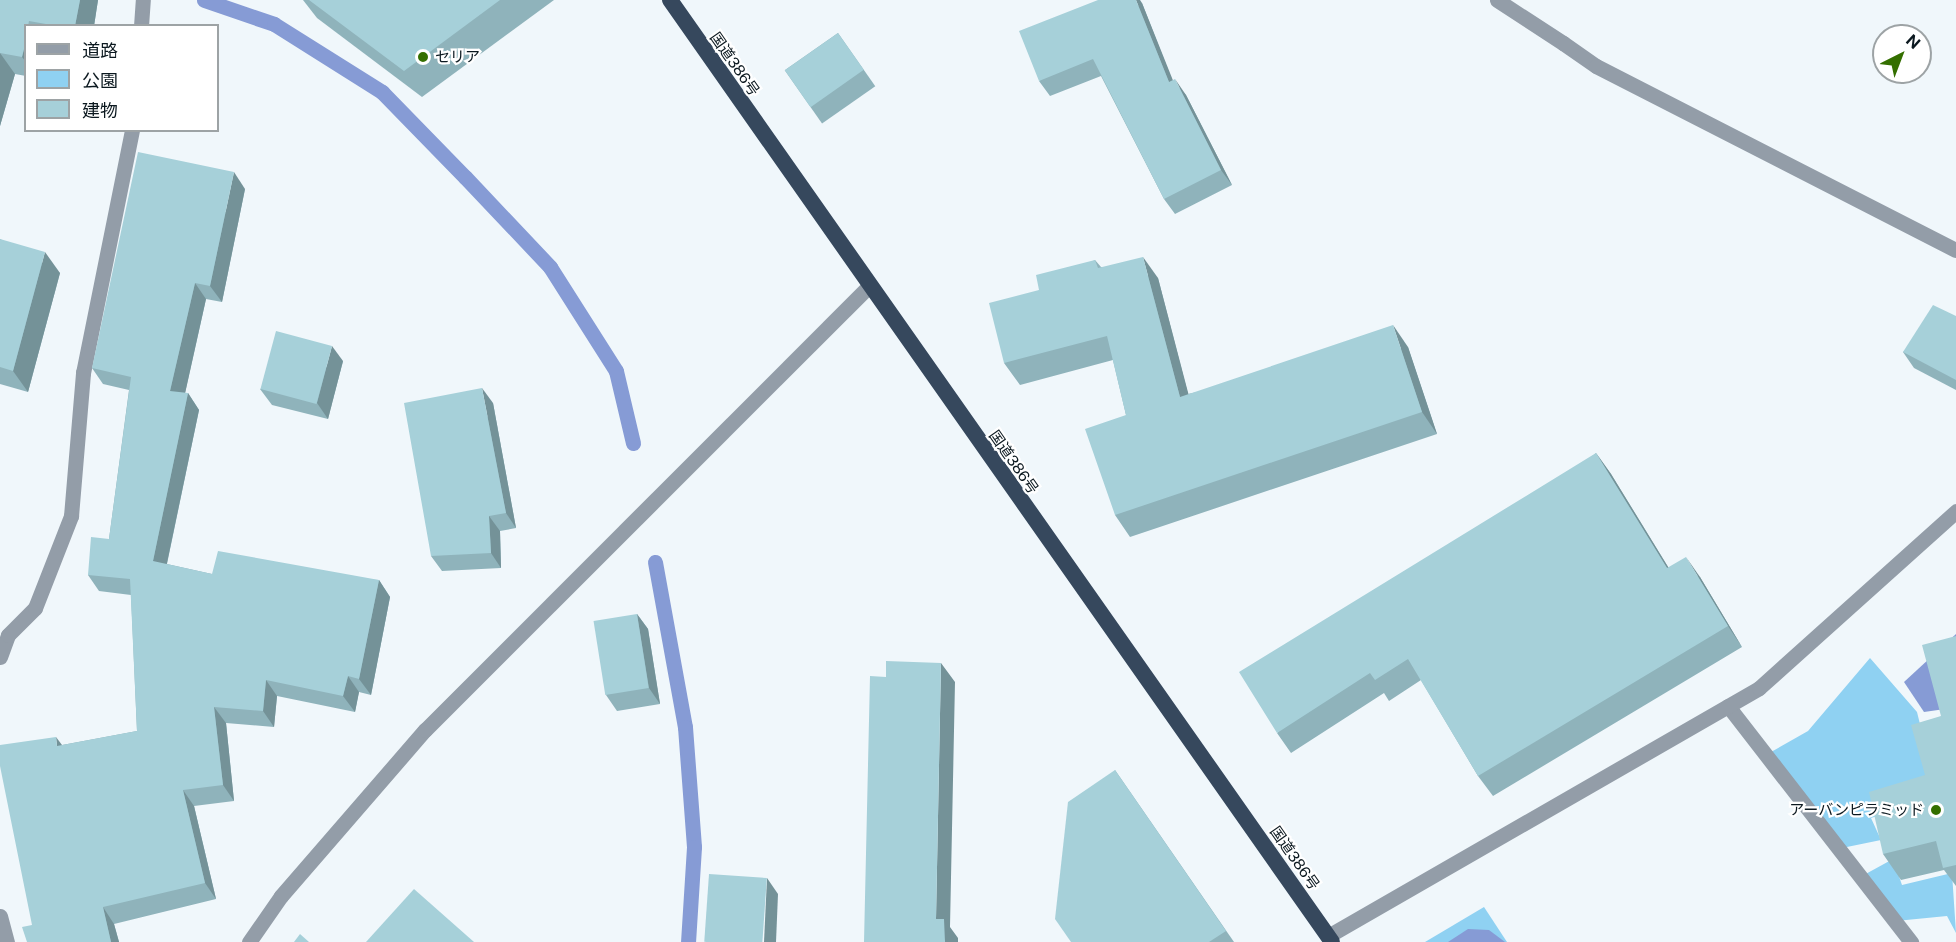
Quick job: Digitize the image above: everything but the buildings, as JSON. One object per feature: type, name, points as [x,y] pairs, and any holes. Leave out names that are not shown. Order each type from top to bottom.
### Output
[{"type":"highway","name":"国道386号","points":[[669,0],[868,287],[1330,939]]},
{"type":"street","points":[[141,24],[143,0]]},
{"type":"street","points":[[1497,0],[1596,66],[1956,250]]},
{"type":"street","points":[[0,657],[4,634],[35,608],[71,516],[83,373],[132,132]]},
{"type":"street","points":[[249,942],[281,896],[425,730],[868,287]]},
{"type":"street","points":[[1330,939],[1759,688],[1956,511]]},
{"type":"street","points":[[1728,706],[1911,942]]},
{"type":"street","points":[[0,916],[7,942]]},
{"type":"green space","points":[[1870,658],[1917,712],[1938,797],[1871,818],[1881,840],[1842,848],[1771,752],[1808,731]]},
{"type":"green space","points":[[1893,859],[1902,885],[1952,873],[1956,933],[1947,916],[1896,921],[1862,876]]},
{"type":"green space","points":[[1484,907],[1507,942],[1425,942]]},
{"type":"shaded area","points":[[1956,634],[1956,662],[1945,709],[1924,712],[1904,682]]},
{"type":"shaded area","points":[[1468,929],[1489,930],[1505,942],[1448,942]]},
{"type":"waterway","points":[[204,0],[274,24],[382,92],[465,177],[550,267],[616,371],[633,443]]},
{"type":"waterway","points":[[655,562],[685,727],[694,847],[688,942]]},
{"type":"place","name":"セリア","points":[[423,57]]},
{"type":"place","name":"アーバンピラミッド","points":[[1936,810]]}]
